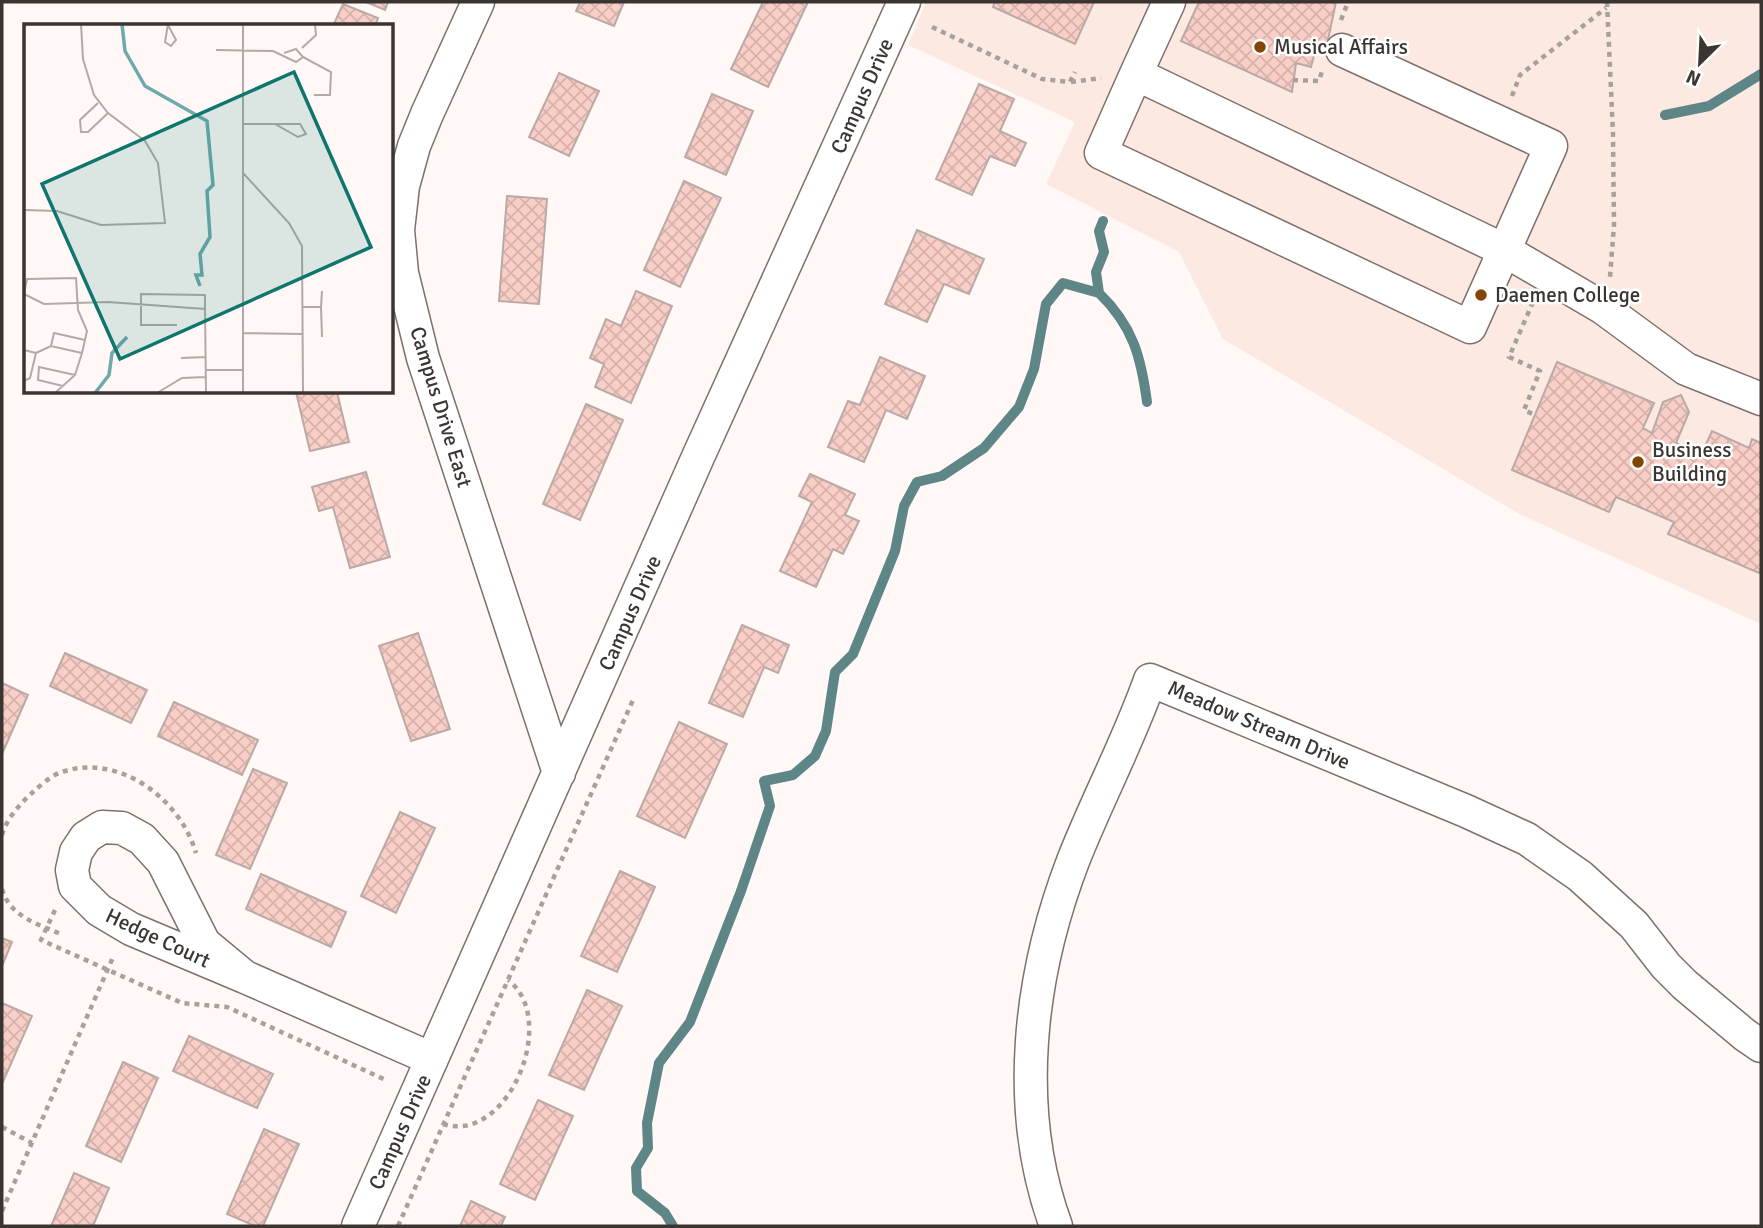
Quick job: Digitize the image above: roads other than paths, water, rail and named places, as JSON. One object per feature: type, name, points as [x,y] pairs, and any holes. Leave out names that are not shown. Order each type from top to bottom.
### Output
[{"type":"street","name":"Campus Drive East","points":[[478,2],[423,125],[402,186],[398,230],[402,273],[423,358],[559,773]]},
{"type":"street","name":"Campus Drive","points":[[358,1226],[698,457],[904,2]]},
{"type":"street","points":[[1169,2],[1101,153],[1470,327],[1551,146],[1342,50]]},
{"type":"street","points":[[1136,74],[1504,250],[1603,308],[1686,369],[1761,399]]},
{"type":"street","name":"Meadow Stream Drive","points":[[1056,1226],[1034,1137],[1031,1110],[1034,1005],[1050,935],[1073,862],[1131,732],[1150,680],[1527,839],[1580,876],[1634,925],[1666,966],[1685,985],[1761,1046]]},
{"type":"street","name":"Hedge Court","points":[[245,978],[204,943],[163,862],[142,839],[122,828],[102,827],[86,836],[76,852],[72,870],[75,886],[99,909],[131,929],[432,1059]]},
{"type":"waterway","points":[[1665,115],[1709,106],[1761,74]]},
{"type":"waterway","points":[[673,1226],[665,1213],[637,1191],[636,1168],[648,1148],[647,1123],[659,1063],[690,1022],[741,891],[770,806],[764,781],[793,775],[815,756],[826,731],[835,672],[853,654],[895,551],[904,506],[917,482],[942,476],[984,448],[1019,407],[1034,369],[1046,304],[1063,283],[1099,293],[1096,272],[1104,252],[1099,231],[1103,221]]},
{"type":"waterway","points":[[1099,293],[1111,305],[1134,343],[1147,402]]},
{"type":"place","name":"Musical Affairs","points":[[1260,47]]},
{"type":"place","name":"Daemen College","points":[[1481,295]]},
{"type":"place","name":"Business Building","points":[[1638,462]]}]
